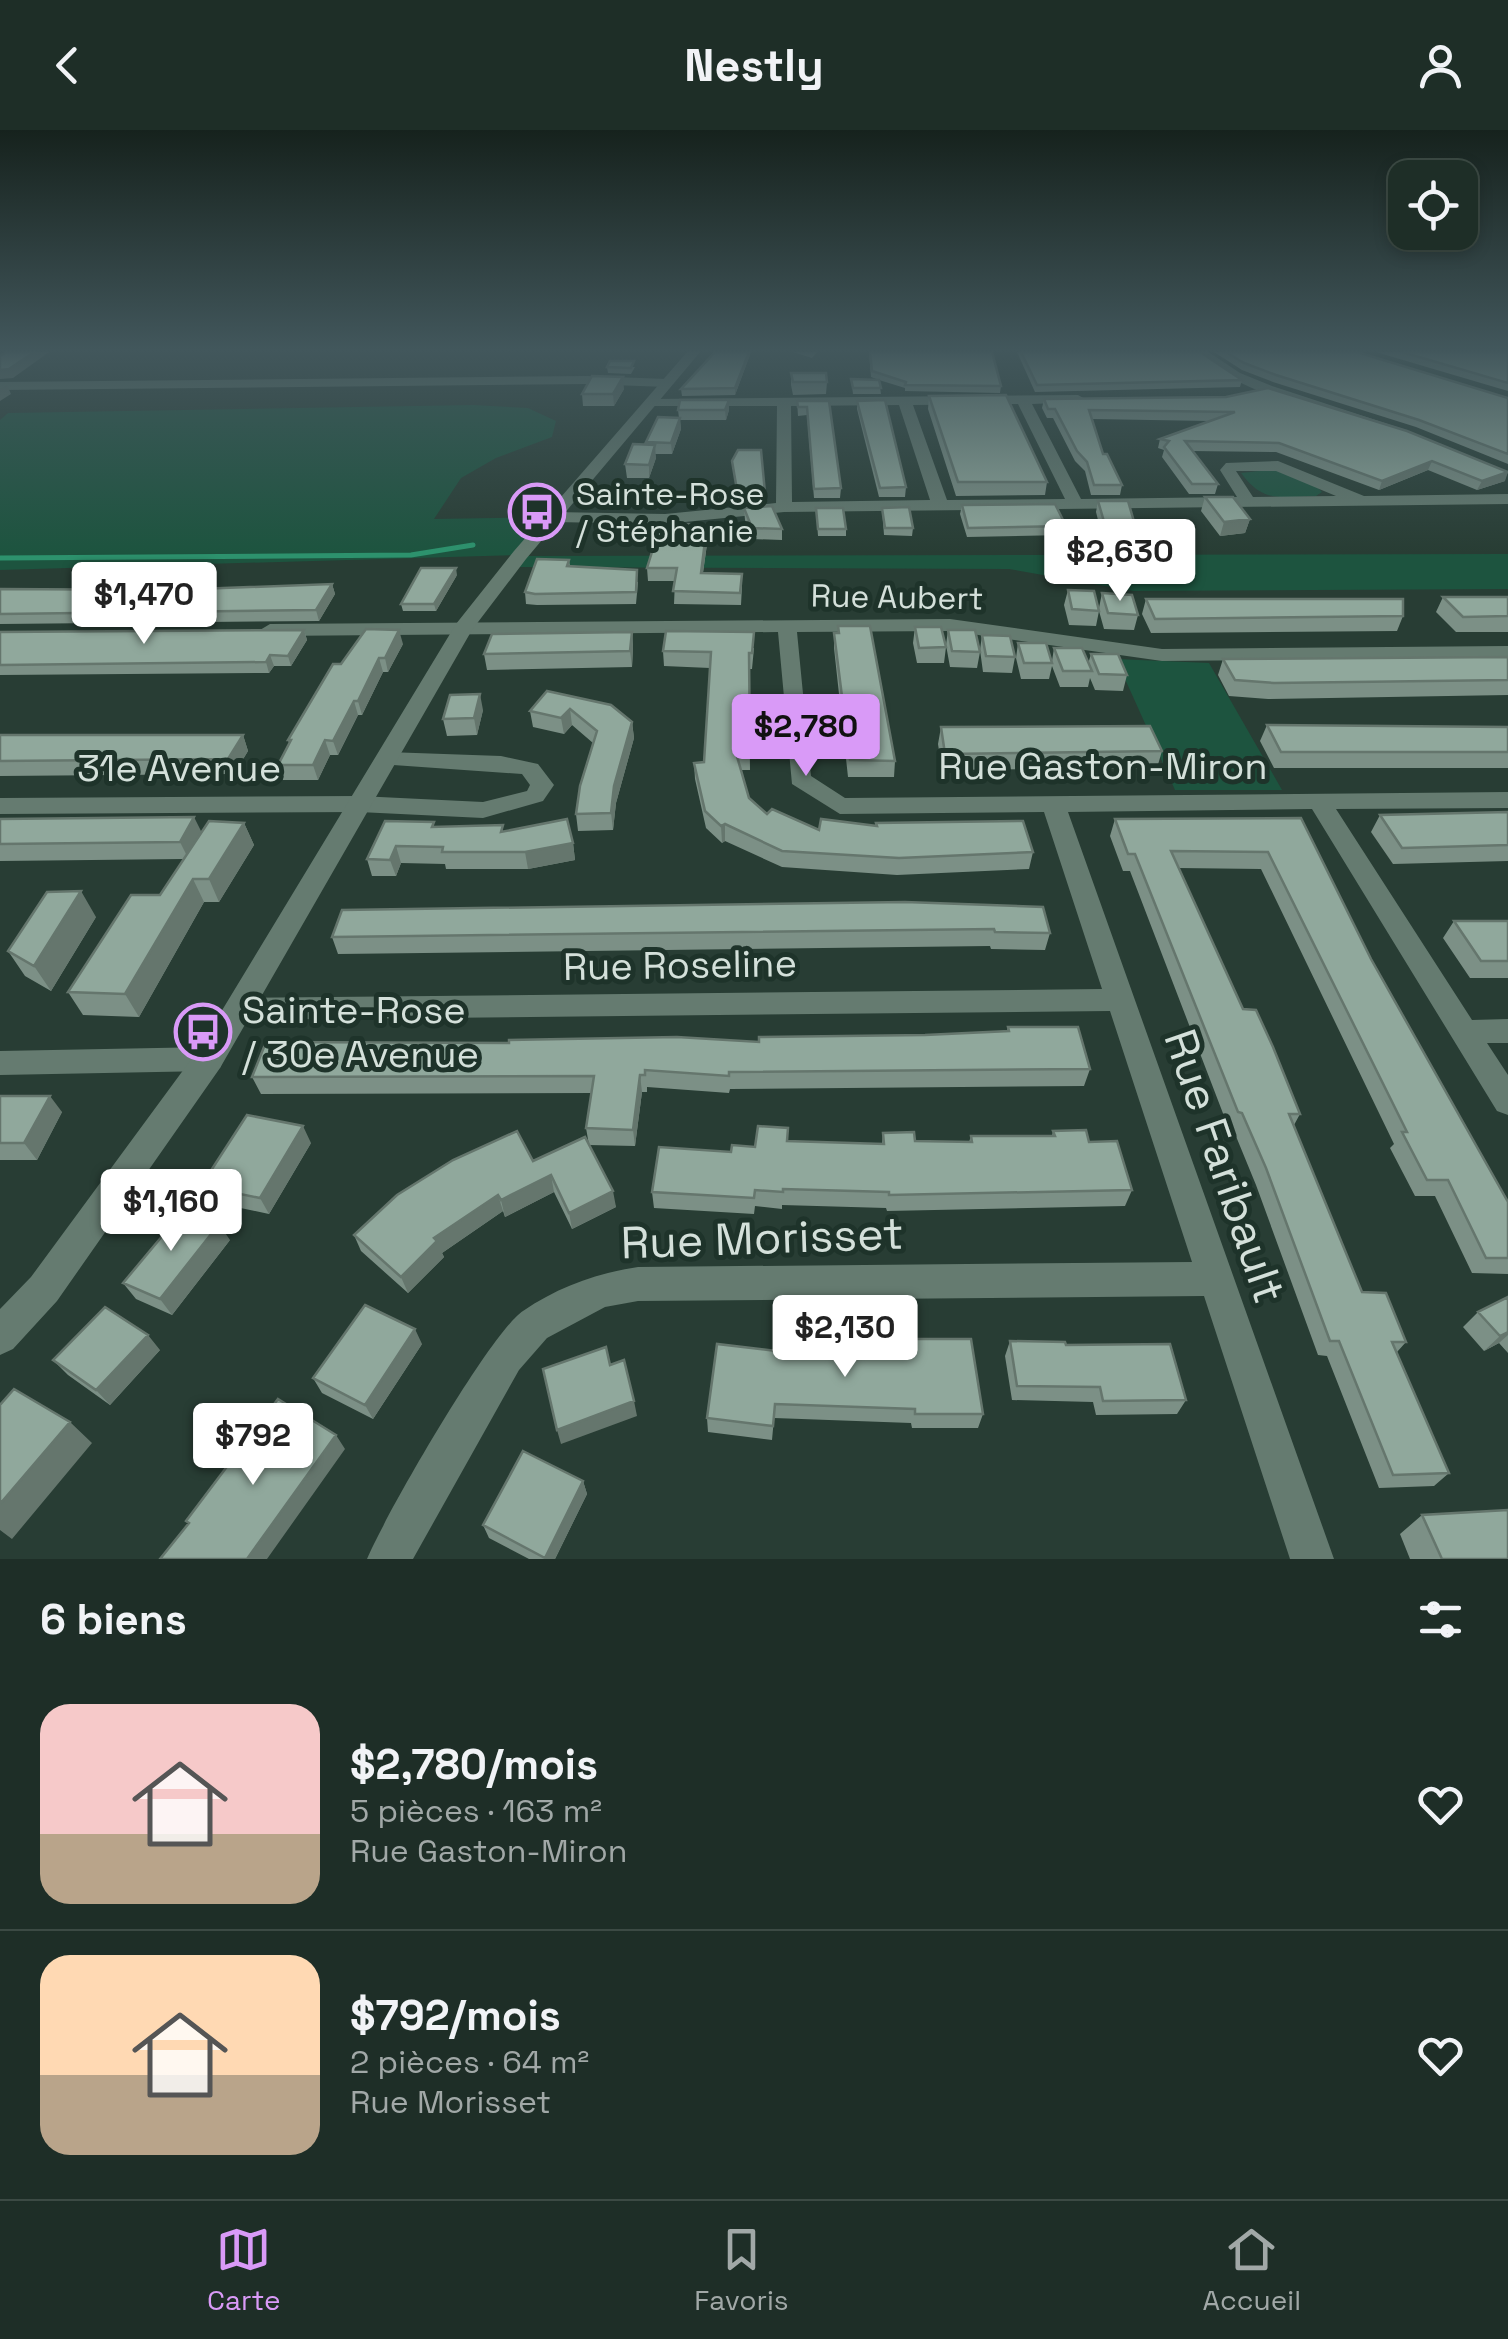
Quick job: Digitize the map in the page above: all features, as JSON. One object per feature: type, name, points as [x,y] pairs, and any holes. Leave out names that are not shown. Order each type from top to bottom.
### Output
[{"type":"street","points":[[0,1336],[44,1289],[210,1058],[464,628],[638,418]]},
{"type":"street","points":[[784,418],[784,506]]},
{"type":"street","points":[[911,418],[940,505]]},
{"type":"street","points":[[1032,418],[1076,504]]},
{"type":"street","points":[[1358,418],[1410,434]]},
{"type":"street","points":[[1249,502],[1228,470],[1231,466],[1278,466],[1364,502]]},
{"type":"street","points":[[553,517],[665,519],[784,506],[1508,499]]},
{"type":"street","name":"Rue Gaston-Miron","points":[[787,626],[800,779],[840,806],[1508,800]]},
{"type":"street","name":"Rue Aubert","points":[[251,630],[980,626],[1083,646],[1161,655],[1508,652]]},
{"type":"street","name":"31e Avenue","points":[[0,806],[359,804],[483,810],[535,796],[542,784],[530,769],[501,763],[387,759]]},
{"type":"street","points":[[1319,802],[1508,1102]]},
{"type":"street","name":"Rue Faribault","points":[[1053,804],[1312,1559]]},
{"type":"street","name":"Rue Roseline","points":[[240,1010],[1121,1000]]},
{"type":"street","points":[[1466,1032],[1508,1031]]},
{"type":"street","points":[[0,1062],[210,1058]]},
{"type":"street","name":"Rue Morisset","points":[[389,1559],[506,1356],[534,1325],[600,1290],[638,1284],[1216,1278]]},
{"type":"green space","points":[[549,418],[556,421],[552,437],[496,458],[461,478],[434,519],[553,517],[520,555],[0,570],[0,420]]},
{"type":"green space","points":[[1277,469],[1322,492],[1316,496],[1274,496],[1258,490],[1241,473]]},
{"type":"green space","points":[[1508,554],[1508,589],[1133,591],[1009,569],[513,567],[521,556]]},
{"type":"green space","points":[[1116,659],[1209,663],[1282,790],[1175,790]]},
{"type":"building","points":[[658,418],[680,418],[671,443],[646,442]]},
{"type":"building","points":[[808,418],[831,418],[841,488],[814,489]]},
{"type":"building","points":[[861,418],[889,418],[906,487],[880,488]]},
{"type":"building","points":[[936,418],[1017,418],[1047,482],[958,482]]},
{"type":"building","points":[[1060,418],[1091,418],[1103,454],[1107,454],[1122,485],[1094,485],[1087,462]]},
{"type":"building","points":[[1219,418],[1364,418],[1508,472],[1482,481],[1432,461],[1382,481],[1279,443],[1185,441],[1218,484],[1192,484],[1164,447],[1169,441],[1160,439]]},
{"type":"building","points":[[1412,418],[1508,418],[1508,454]]},
{"type":"building","points":[[633,444],[655,445],[649,465],[625,464]]},
{"type":"building","points":[[738,450],[761,450],[765,493],[738,496],[732,461]]},
{"type":"building","points":[[1205,497],[1233,497],[1250,519],[1224,522]]},
{"type":"building","points":[[1098,501],[1128,501],[1135,525],[1105,525]]},
{"type":"building","points":[[1055,504],[1066,526],[968,528],[962,505]]},
{"type":"building","points":[[772,506],[782,529],[752,528],[744,508]]},
{"type":"building","points":[[909,507],[913,528],[885,528],[882,508]]},
{"type":"building","points":[[816,508],[843,508],[846,529],[818,529]]},
{"type":"building","points":[[661,523],[707,525],[701,573],[742,574],[740,593],[673,591],[677,568],[647,568]]},
{"type":"building","points":[[537,559],[569,560],[567,566],[637,570],[636,592],[525,592]]},
{"type":"building","points":[[421,568],[456,568],[434,604],[401,604]]},
{"type":"building","points":[[332,584],[316,610],[0,614],[0,589],[171,590]]},
{"type":"building","points":[[1068,590],[1094,591],[1099,611],[1072,609]]},
{"type":"building","points":[[1102,593],[1132,595],[1138,615],[1108,613]]},
{"type":"building","points":[[1443,597],[1508,597],[1508,616],[1463,617]]},
{"type":"building","points":[[1146,599],[1403,599],[1403,616],[1155,619]]},
{"type":"building","points":[[838,626],[870,626],[895,761],[850,760],[834,633],[839,633]]},
{"type":"building","points":[[915,627],[941,627],[946,647],[919,648]]},
{"type":"building","points":[[366,629],[399,630],[333,741],[325,740],[313,765],[278,765],[288,740],[333,664],[341,664]]},
{"type":"building","points":[[304,630],[288,656],[270,655],[266,662],[0,665],[0,632]]},
{"type":"building","points":[[948,630],[975,630],[980,652],[952,651]]},
{"type":"building","points":[[666,631],[754,632],[749,653],[750,753],[736,753],[749,798],[767,814],[772,809],[819,830],[821,819],[877,826],[876,823],[1023,821],[1033,852],[899,858],[782,851],[725,824],[721,826],[705,811],[694,763],[704,762],[711,652],[663,651]]},
{"type":"building","points":[[632,632],[630,651],[484,654],[492,634]]},
{"type":"building","points":[[982,635],[1010,636],[1015,657],[986,656]]},
{"type":"building","points":[[1018,643],[1046,643],[1052,663],[1024,663]]},
{"type":"building","points":[[1054,648],[1082,648],[1092,671],[1063,671]]},
{"type":"building","points":[[1091,654],[1118,654],[1127,675],[1099,674]]},
{"type":"building","points":[[1508,657],[1508,680],[1274,683],[1235,680],[1223,659]]},
{"type":"building","points":[[547,691],[611,705],[632,722],[614,786],[611,813],[576,814],[597,731],[570,709],[561,718],[530,711]]},
{"type":"building","points":[[480,694],[474,718],[443,719],[450,695]]},
{"type":"building","points":[[1267,725],[1508,727],[1508,752],[1281,752]]},
{"type":"building","points":[[1150,726],[1162,751],[945,754],[941,727]]},
{"type":"building","points":[[0,735],[243,735],[228,759],[0,761]]},
{"type":"building","points":[[1508,812],[1508,845],[1402,848],[1380,815]]},
{"type":"building","points":[[194,817],[180,842],[0,844],[0,819]]},
{"type":"building","points":[[1301,818],[1371,959],[1508,1202],[1508,1258],[1486,1258],[1448,1180],[1427,1180],[1268,852],[1171,851],[1243,1009],[1256,1010],[1273,1047],[1300,1114],[1289,1114],[1362,1292],[1386,1293],[1406,1342],[1392,1342],[1449,1473],[1393,1475],[1339,1341],[1330,1341],[1266,1168],[1242,1113],[1238,1112],[1135,854],[1128,854],[1115,819]]},
{"type":"building","points":[[567,819],[573,843],[525,852],[442,852],[443,847],[396,846],[390,860],[367,859],[385,821],[434,822],[432,827],[503,825],[501,832]]},
{"type":"building","points":[[209,821],[244,823],[209,879],[193,879],[125,994],[68,992],[131,895],[160,895]]},
{"type":"building","points":[[81,891],[34,966],[8,951],[47,892]]},
{"type":"building","points":[[905,902],[1043,907],[1050,933],[994,929],[332,937],[342,910]]},
{"type":"building","points":[[1454,921],[1508,921],[1508,961],[1481,961]]},
{"type":"building","points":[[1008,1027],[1078,1027],[1090,1069],[729,1072],[729,1076],[645,1070],[645,1075],[640,1075],[633,1130],[586,1128],[594,1076],[252,1077],[266,1042],[509,1043],[677,1037],[759,1042],[759,1037],[925,1035],[1009,1031]]},
{"type":"building","points":[[0,1096],[50,1096],[24,1143],[0,1143]]},
{"type":"building","points":[[247,1115],[303,1126],[260,1198],[201,1186]]},
{"type":"building","points":[[758,1126],[788,1128],[787,1141],[884,1144],[883,1133],[914,1132],[915,1141],[972,1142],[971,1136],[1055,1136],[1053,1131],[1086,1130],[1089,1142],[1117,1141],[1132,1190],[889,1195],[783,1189],[755,1190],[754,1198],[652,1192],[659,1147],[731,1152],[732,1145],[755,1147]]},
{"type":"building","points":[[517,1131],[533,1161],[585,1137],[613,1191],[569,1213],[551,1175],[501,1200],[498,1195],[434,1238],[437,1241],[401,1277],[354,1235],[397,1195],[453,1160]]},
{"type":"building","points":[[184,1210],[219,1224],[160,1299],[123,1283]]},
{"type":"building","points":[[1508,1297],[1508,1332],[1500,1336],[1478,1312]]},
{"type":"building","points":[[365,1305],[415,1329],[365,1405],[313,1378]]},
{"type":"building","points":[[105,1307],[148,1335],[96,1390],[53,1360]]},
{"type":"building","points":[[907,1339],[971,1339],[983,1414],[915,1414],[915,1409],[775,1404],[773,1426],[707,1418],[717,1344],[802,1354],[802,1349],[908,1353]]},
{"type":"building","points":[[1010,1341],[1170,1344],[1186,1400],[1103,1401],[1100,1387],[1017,1386]]},
{"type":"building","points":[[606,1347],[610,1365],[624,1360],[634,1401],[557,1430],[543,1369]]},
{"type":"building","points":[[14,1389],[70,1422],[0,1504],[0,1405]]},
{"type":"building","points":[[278,1399],[336,1435],[247,1559],[160,1559],[189,1523],[186,1521]]},
{"type":"building","points":[[523,1451],[583,1481],[545,1558],[483,1525]]},
{"type":"building","points":[[1508,1510],[1508,1559],[1442,1559],[1422,1515]]},
{"type":"waterway","points":[[0,558],[411,555],[473,545]]},
{"type":"place","name":"Sainte-Rose / Stéphanie","points":[[537,512]]},
{"type":"place","name":"Sainte-Rose / 30e Avenue","points":[[203,1032]]}]
